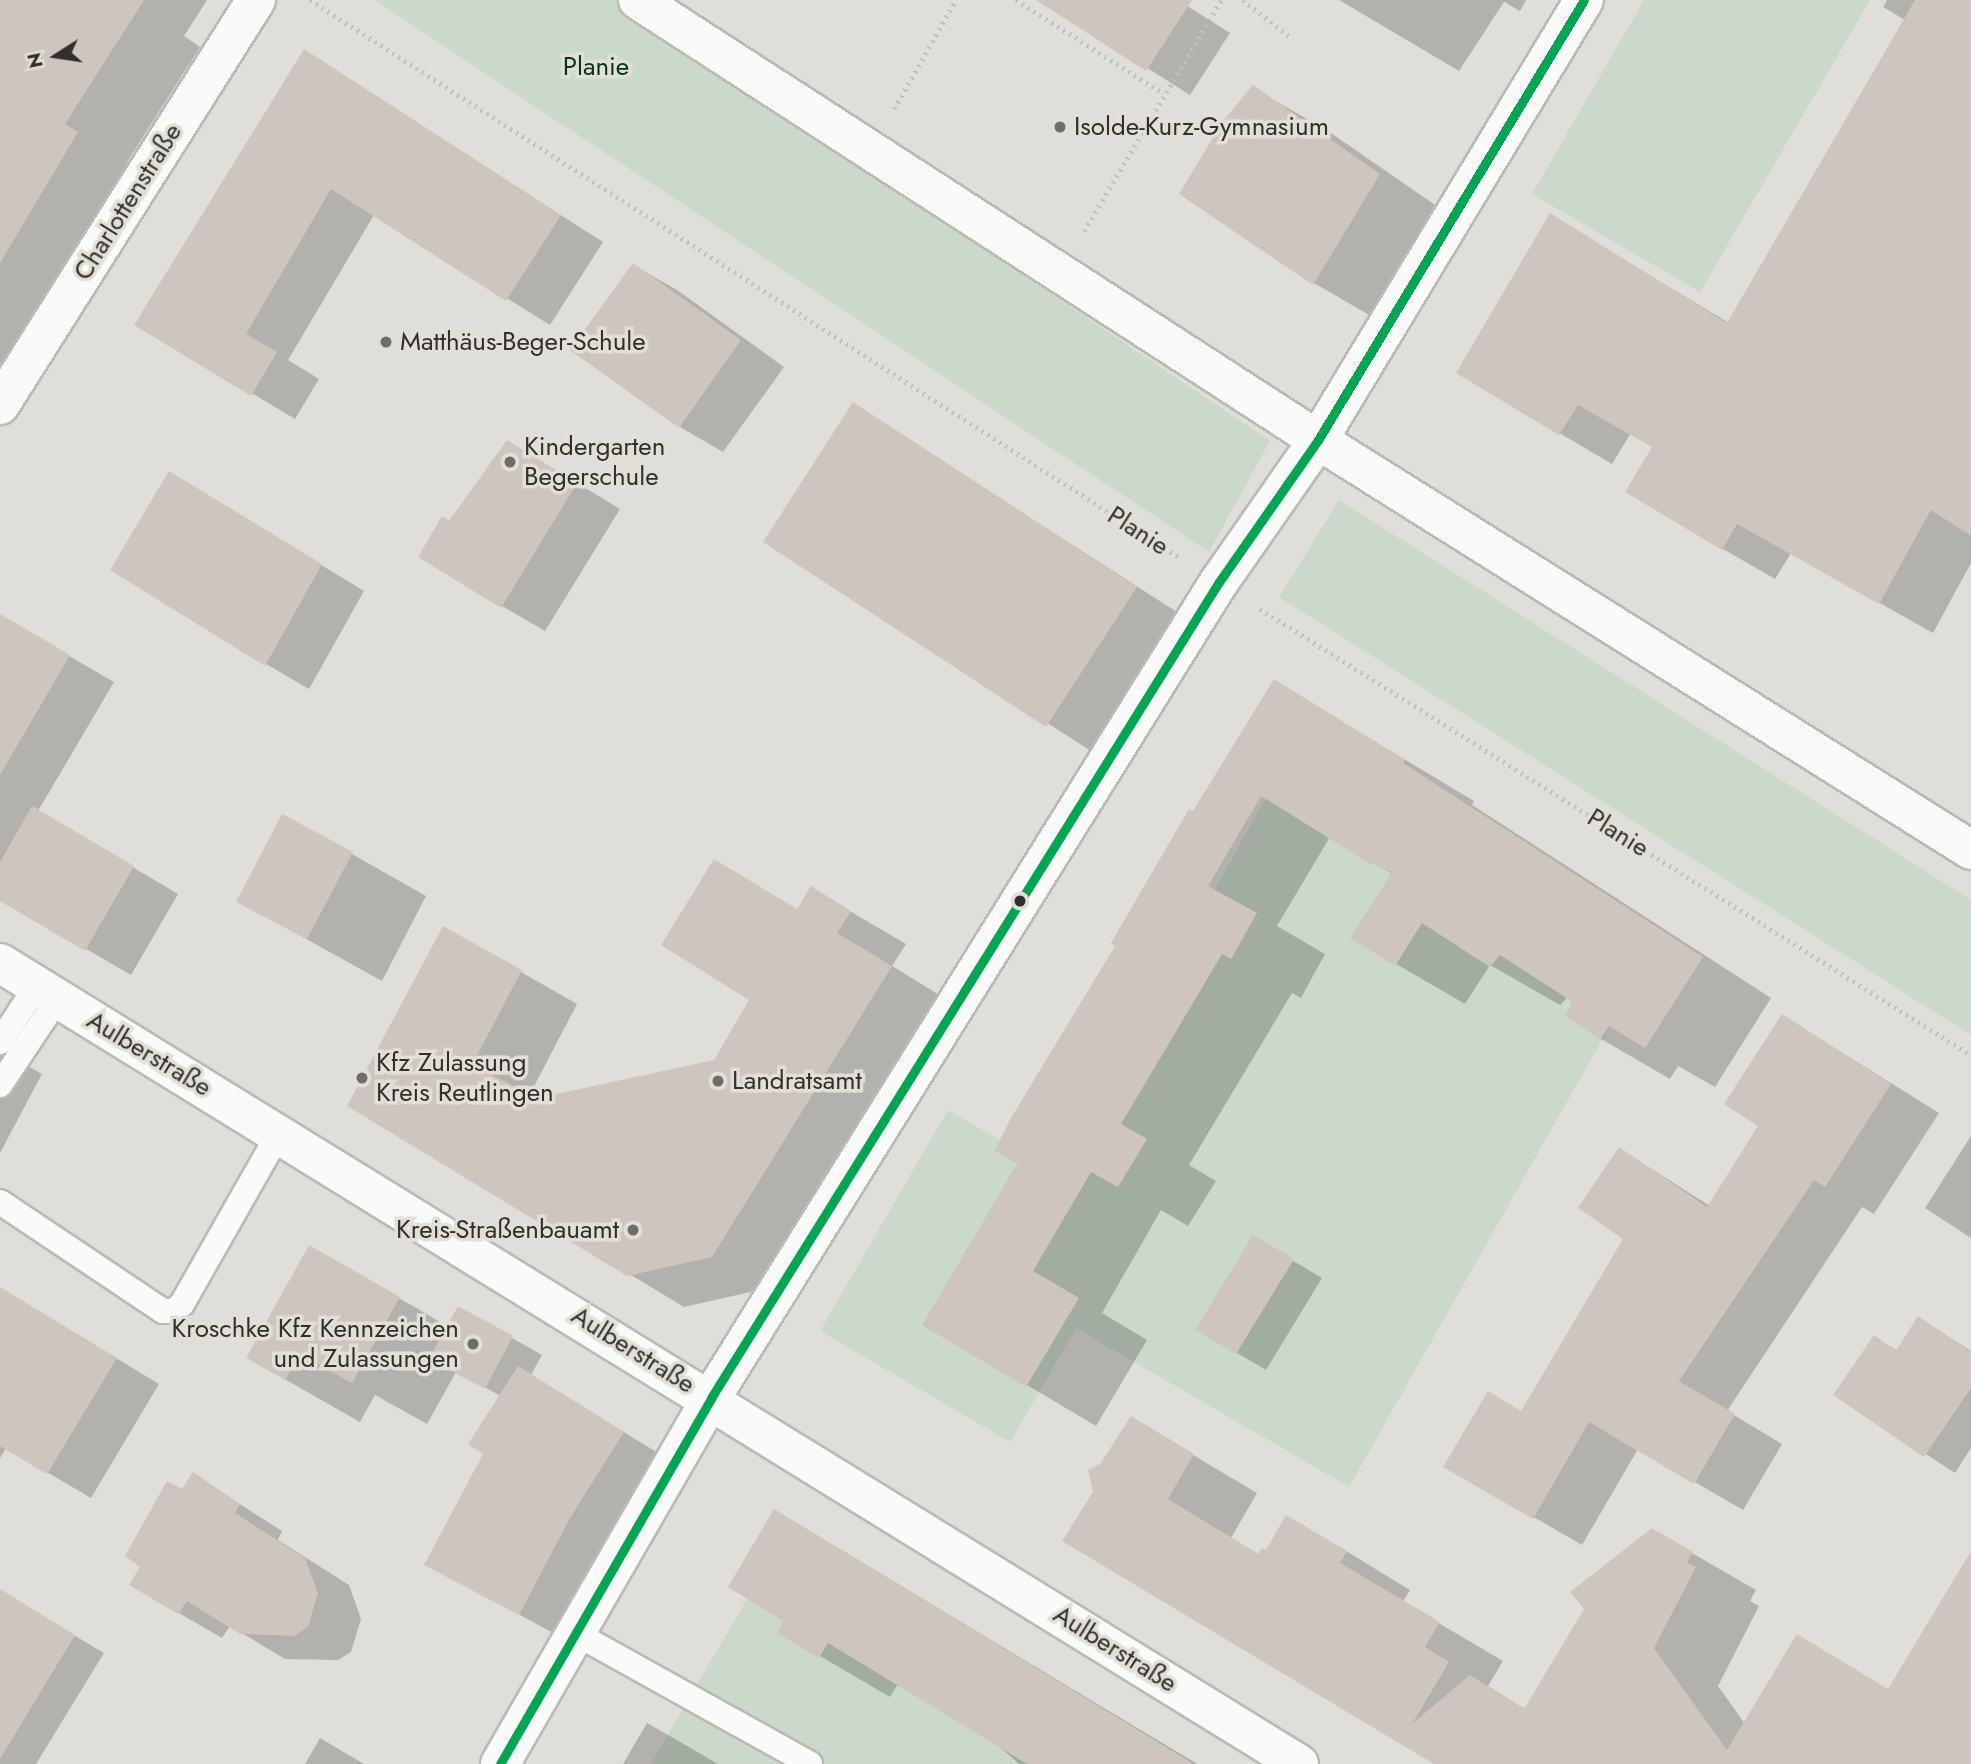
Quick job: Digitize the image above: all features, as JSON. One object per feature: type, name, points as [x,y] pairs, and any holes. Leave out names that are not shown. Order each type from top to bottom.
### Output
[{"type":"street","name":"Charlottenstraße","points":[[0,405],[256,0]]},
{"type":"street","points":[[638,0],[1318,440],[1971,850]]},
{"type":"street","points":[[500,1764],[711,1398],[1219,582],[1318,440],[1584,0]]},
{"type":"street","name":"Aulberstraße","points":[[0,963],[711,1398],[1299,1764]]},
{"type":"lane","points":[[0,1042],[47,992]]},
{"type":"lane","points":[[0,1085],[47,992]]},
{"type":"lane","points":[[0,1202],[163,1311],[174,1311],[182,1304],[279,1133]]},
{"type":"lane","points":[[575,1633],[810,1764]]},
{"type":"path","name":"Planie","points":[[310,0],[1219,582],[1971,1055]]},
{"type":"path","points":[[870,150],[956,0]]},
{"type":"path","points":[[1016,0],[1164,94]]},
{"type":"path","points":[[1060,273],[1221,0]]},
{"type":"path","points":[[1244,0],[1293,39]]},
{"type":"green space","name":"Planie","points":[[374,0],[615,0],[1270,441],[1209,552]]},
{"type":"green space","points":[[1644,0],[1870,0],[1700,292],[1532,194]]},
{"type":"green space","points":[[1339,500],[1971,900],[1971,1035],[1279,597]]},
{"type":"green space","points":[[1297,743],[1654,948],[1349,1487],[1076,1328],[1010,1442],[820,1331],[948,1110],[1055,1172]]},
{"type":"green space","points":[[790,1525],[1198,1764],[651,1764]]},
{"type":"building","points":[[0,0],[144,0],[65,124],[78,132],[0,263]]},
{"type":"building","points":[[1036,0],[1192,0],[1146,71]]},
{"type":"building","points":[[1915,0],[1971,0],[1971,536],[1931,510],[1879,604],[1737,524],[1722,550],[1625,492],[1652,447],[1578,405],[1559,435],[1456,373],[1550,213],[1727,323]]},
{"type":"building","points":[[304,49],[561,215],[506,301],[331,189],[246,334],[277,352],[251,396],[134,325]]},
{"type":"building","points":[[1253,85],[1380,174],[1313,285],[1179,194],[1223,121]]},
{"type":"building","points":[[633,263],[741,340],[679,428],[570,350]]},
{"type":"building","points":[[853,402],[1137,587],[1046,727],[763,542]]},
{"type":"building","points":[[507,440],[577,483],[501,608],[418,557],[442,516],[449,521]]},
{"type":"building","points":[[169,471],[322,564],[265,666],[110,570]]},
{"type":"building","points":[[0,614],[70,655],[0,775]]},
{"type":"building","points":[[1274,679],[1405,760],[1403,763],[1703,957],[1645,1048],[1609,1026],[1600,1040],[1565,1015],[1573,1002],[1500,955],[1490,967],[1422,923],[1395,966],[1350,938],[1392,872],[1367,862],[1261,796],[1208,886],[1257,913],[1231,959],[1222,954],[1121,1124],[1147,1139],[1118,1187],[1091,1172],[1033,1271],[1079,1298],[1026,1387],[922,1325],[1017,1164],[995,1151],[1008,1123],[1115,946],[1111,943],[1189,809],[1193,811]]},
{"type":"building","points":[[32,806],[134,866],[85,951],[0,901],[0,862]]},
{"type":"building","points":[[282,814],[353,852],[307,939],[236,902]]},
{"type":"building","name":"Landratsamt","points":[[714,859],[797,909],[811,886],[851,911],[837,933],[892,966],[712,1257],[627,1276],[347,1106],[443,926],[522,970],[472,1065],[538,1098],[714,1060],[749,1000],[661,945]]},
{"type":"building","points":[[1782,1014],[1891,1084],[1825,1187],[1814,1180],[1679,1381],[1735,1414],[1694,1484],[1589,1422],[1533,1519],[1443,1467],[1488,1391],[1521,1411],[1623,1239],[1578,1208],[1619,1147],[1707,1207],[1758,1126],[1724,1104]]},
{"type":"building","points":[[1253,1235],[1294,1259],[1236,1354],[1195,1330]]},
{"type":"building","points":[[309,1245],[400,1297],[352,1383],[300,1354],[285,1380],[246,1358]]},
{"type":"building","points":[[0,1287],[117,1358],[47,1474],[0,1446]]},
{"type":"building","points":[[458,1306],[513,1336],[485,1389],[429,1359]]},
{"type":"building","points":[[1918,1316],[1971,1352],[1971,1388],[1924,1457],[1833,1395],[1874,1335],[1896,1351]]},
{"type":"building","points":[[518,1366],[624,1432],[570,1518],[519,1615],[424,1565],[483,1454],[468,1444]]},
{"type":"building","points":[[1131,1416],[1194,1454],[1168,1499],[1258,1554],[1262,1548],[1266,1550],[1286,1515],[1347,1551],[1340,1563],[1440,1622],[1425,1647],[1449,1662],[1412,1724],[1470,1675],[1524,1709],[1584,1609],[1570,1592],[1652,1528],[1693,1552],[1687,1562],[1696,1567],[1654,1648],[1727,1750],[1797,1634],[1888,1689],[1971,1551],[1971,1764],[1434,1764],[1062,1541],[1093,1492],[1088,1470],[1100,1464]]},
{"type":"building","points":[[193,1472],[240,1504],[235,1513],[305,1558],[318,1593],[308,1627],[294,1636],[240,1634],[187,1601],[178,1614],[129,1585],[140,1567],[125,1556],[167,1481],[182,1489]]},
{"type":"building","points":[[774,1509],[1194,1764],[1027,1764],[828,1643],[819,1658],[777,1633],[783,1621],[728,1587]]},
{"type":"building","points":[[0,1589],[75,1635],[0,1759]]},
{"type":"transit line","points":[[500,1764],[711,1398],[1219,582],[1318,440],[1584,0]]},
{"type":"place","name":"Isolde-Kurz-Gymnasium","points":[[1060,127]]},
{"type":"place","name":"Matthäus-Beger-Schule","points":[[386,342]]},
{"type":"place","name":"Kindergarten Begerschule","points":[[510,462]]},
{"type":"place","name":"Kfz Zulassung Kreis Reutlingen","points":[[362,1078]]},
{"type":"place","name":"Landratsamt","points":[[718,1081]]},
{"type":"place","name":"Kreis-Straßenbauamt","points":[[633,1230]]},
{"type":"place","name":"Kroschke Kfz Kennzeichen und Zulassungen","points":[[473,1344]]}]
